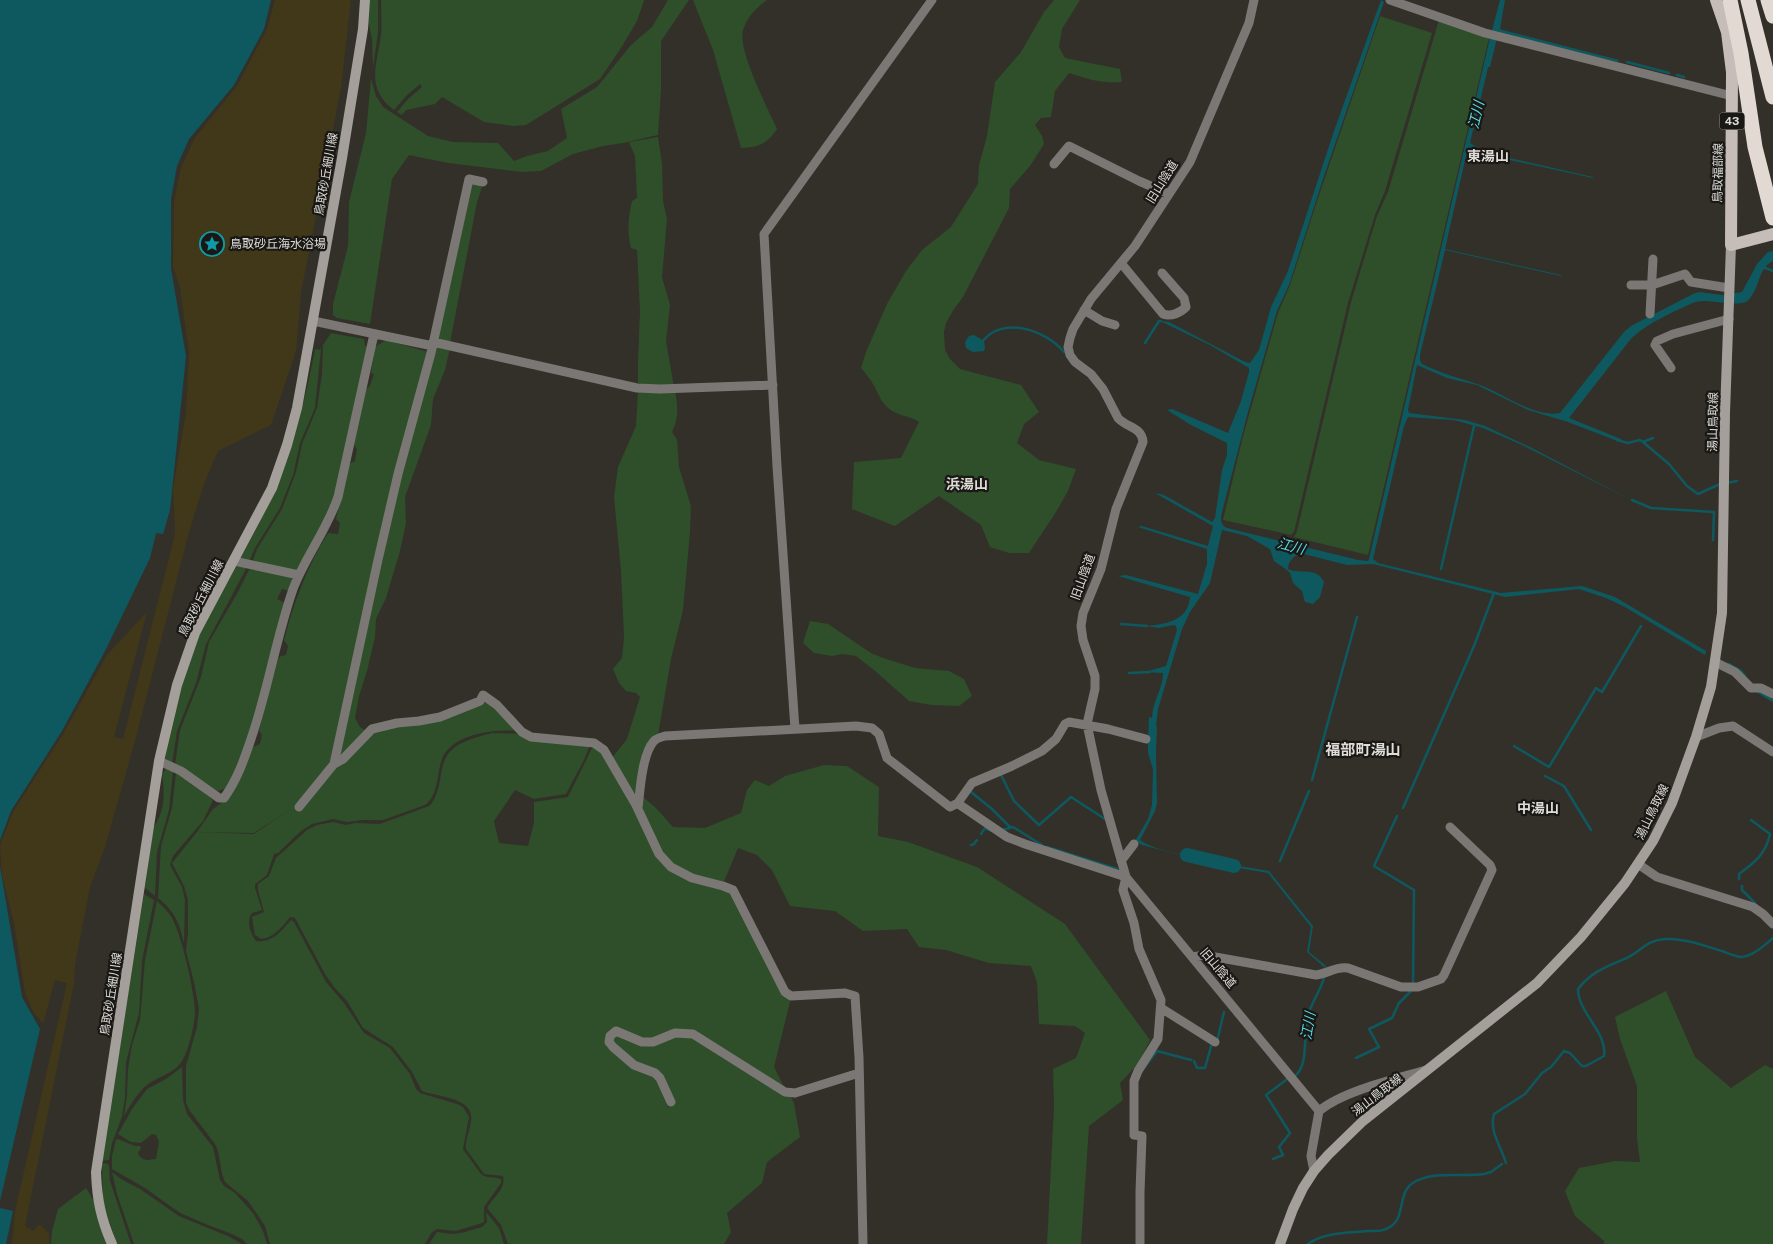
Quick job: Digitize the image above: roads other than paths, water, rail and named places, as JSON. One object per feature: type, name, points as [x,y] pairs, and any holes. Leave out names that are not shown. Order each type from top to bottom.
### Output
[{"type":"highway","points":[[1730,0],[1742,53],[1755,147],[1773,218]]},
{"type":"highway","points":[[1748,0],[1773,97]]},
{"type":"highway","points":[[1755,0],[1773,68]]},
{"type":"highway","points":[[1768,0],[1773,16]]},
{"type":"main road","name":"鳥取砂丘細川線","points":[[112,1244],[100,1215],[96,1196],[96,1172],[159,761],[176,685],[196,633],[272,488],[288,445],[297,408],[342,158],[363,29],[365,0]]},
{"type":"main road","name":"鳥取福部線","points":[[1716,0],[1730,46],[1732,96],[1731,245]]},
{"type":"main road","points":[[1731,245],[1773,234]]},
{"type":"main road","name":"湯山鳥取線","points":[[1280,1244],[1298,1198],[1314,1171],[1351,1132],[1537,982],[1581,937],[1638,864],[1653,841],[1672,803],[1696,738],[1711,687],[1722,613],[1725,412],[1731,245]]},
{"type":"street","points":[[795,729],[777,466],[764,234],[932,0]]},
{"type":"street","name":"旧山陰道","points":[[1254,0],[1249,23],[1190,162],[1149,226],[1121,263],[1100,286],[1084,310],[1070,338],[1068,347],[1070,355],[1075,362],[1091,374],[1103,389],[1118,418],[1139,432],[1143,442],[1116,509],[1101,569],[1083,612],[1081,626],[1083,640],[1095,676],[1095,689],[1087,724],[1101,790],[1126,876],[1319,1111]]},
{"type":"street","points":[[1390,0],[1485,32],[1732,96]]},
{"type":"street","points":[[1054,164],[1070,146],[1139,181],[1170,194]]},
{"type":"street","points":[[334,764],[396,484],[433,344],[469,179],[483,182]]},
{"type":"street","points":[[1650,314],[1653,259]]},
{"type":"street","points":[[1121,263],[1163,314],[1168,316],[1182,311],[1186,307],[1184,298],[1162,273]]},
{"type":"street","points":[[1631,285],[1652,285],[1685,274],[1691,282],[1730,288]]},
{"type":"street","points":[[1084,310],[1102,322],[1115,325]]},
{"type":"street","points":[[1671,368],[1655,345],[1656,341],[1673,334],[1729,319]]},
{"type":"street","points":[[313,321],[433,344],[637,388],[660,389],[773,385]]},
{"type":"street","points":[[159,761],[186,774],[219,798],[224,798],[234,785],[258,719],[293,589],[328,523],[338,497],[374,334]]},
{"type":"street","points":[[234,561],[300,575]]},
{"type":"street","points":[[1715,662],[1735,672],[1751,688],[1761,688],[1773,694]]},
{"type":"street","points":[[298,807],[334,764],[343,759],[372,729],[397,723],[440,717],[480,701],[483,695],[497,705],[522,732],[531,737],[594,743],[604,750],[638,808],[659,854],[671,868],[692,878],[733,890],[785,992],[792,996],[845,994],[855,996],[859,1073],[863,1244]]},
{"type":"street","points":[[958,804],[972,784],[1042,751],[1056,739],[1065,724],[1069,722],[1087,724],[1146,739]]},
{"type":"street","points":[[638,808],[648,755],[653,742],[658,738],[665,736],[856,726],[872,728],[879,734],[887,758],[950,806],[960,804],[1006,837],[1126,876],[1123,890],[1134,923],[1139,949],[1160,996],[1161,1008],[1158,1039],[1134,1081],[1134,1135],[1142,1136],[1140,1244]]},
{"type":"street","points":[[1696,738],[1719,728],[1733,726],[1773,752]]},
{"type":"street","points":[[1193,957],[1204,955],[1316,975],[1340,967],[1348,968],[1408,988],[1418,987],[1441,978],[1450,963],[1492,870],[1490,865],[1450,827]]},
{"type":"street","points":[[1121,861],[1134,844]]},
{"type":"street","points":[[1638,864],[1657,877],[1752,907],[1764,914],[1773,924]]},
{"type":"street","points":[[1161,1008],[1215,1042]]},
{"type":"street","points":[[671,1102],[660,1078],[650,1070],[634,1065],[613,1048],[609,1042],[610,1036],[616,1031],[642,1042],[653,1042],[675,1033],[693,1034],[785,1092],[795,1093],[859,1073]]},
{"type":"street","points":[[1314,1171],[1311,1156],[1319,1111],[1330,1102],[1375,1085],[1430,1069]]},
{"type":"water","points":[[0,0],[271,0],[264,29],[234,85],[189,139],[177,166],[171,199],[171,269],[186,356],[170,510],[163,534],[156,533],[150,558],[106,649],[62,731],[11,811],[0,840]]},
{"type":"water","points":[[1381,0],[1384,2],[1323,179],[1289,285],[1277,311],[1222,512],[1222,523],[1227,528],[1368,561],[1490,38],[1500,0],[1505,0],[1500,29],[1619,60],[1618,62],[1498,34],[1470,143],[1483,152],[1593,178],[1483,154],[1477,149],[1468,147],[1445,249],[1561,276],[1445,250],[1420,355],[1422,364],[1487,388],[1539,412],[1560,413],[1624,332],[1631,326],[1699,292],[1722,295],[1742,292],[1757,264],[1768,252],[1773,251],[1773,261],[1764,269],[1751,298],[1746,302],[1733,304],[1708,301],[1695,302],[1652,323],[1630,340],[1569,418],[1621,439],[1620,442],[1568,422],[1528,410],[1477,385],[1447,378],[1417,365],[1409,413],[1465,420],[1485,426],[1530,447],[1635,502],[1520,444],[1483,428],[1454,420],[1408,417],[1404,426],[1373,559],[1378,563],[1501,593],[1582,586],[1615,597],[1706,651],[1705,655],[1625,607],[1579,589],[1505,597],[1373,564],[1347,565],[1300,553],[1292,559],[1288,569],[1313,572],[1321,577],[1324,582],[1320,597],[1313,604],[1305,602],[1302,591],[1293,583],[1290,573],[1274,561],[1270,549],[1247,536],[1222,530],[1210,583],[1190,612],[1182,629],[1158,709],[1156,726],[1157,803],[1155,811],[1140,840],[1162,850],[1203,859],[1203,861],[1142,845],[1135,841],[1148,819],[1152,805],[1153,769],[1148,753],[1149,717],[1152,718],[1163,678],[1163,673],[1145,672],[1166,666],[1177,630],[1176,626],[1173,625],[1159,628],[1146,626],[1175,620],[1185,611],[1190,597],[1118,576],[1126,575],[1198,594],[1207,564],[1207,549],[1138,527],[1142,526],[1208,546],[1213,526],[1155,493],[1164,495],[1212,522],[1215,518],[1222,470],[1227,455],[1227,443],[1191,425],[1167,410],[1172,409],[1228,433],[1241,401],[1249,368],[1210,345],[1160,321],[1169,322],[1245,362],[1250,363],[1259,350],[1271,307],[1288,271],[1334,131]]},
{"type":"water","points":[[974,335],[984,341],[984,351],[973,352],[966,348],[965,342],[969,336]]},
{"type":"water","points":[[1216,862],[1269,871],[1313,926],[1309,952],[1326,966],[1325,968],[1307,952],[1311,927],[1268,873],[1216,864]]},
{"type":"water","points":[[0,867],[22,997],[40,1029],[0,1201]]},
{"type":"water","points":[[0,1208],[13,1211],[6,1244],[0,1244]]},
{"type":"waterway","points":[[1627,62],[1669,73]]},
{"type":"waterway","points":[[1677,75],[1684,77]]},
{"type":"waterway","points":[[1763,267],[1773,271]]},
{"type":"waterway","points":[[1145,343],[1159,321],[1161,321]]},
{"type":"waterway","points":[[982,342],[991,334],[1001,329],[1012,327],[1035,332],[1046,337],[1064,352]]},
{"type":"waterway","points":[[1441,569],[1474,426]]},
{"type":"waterway","points":[[1643,442],[1653,438]]},
{"type":"waterway","points":[[1617,440],[1628,443],[1640,440],[1669,464],[1687,486],[1698,494],[1720,484]]},
{"type":"waterway","points":[[1726,483],[1737,481]]},
{"type":"waterway","points":[[1632,500],[1651,508],[1714,512],[1713,540]]},
{"type":"waterway","points":[[1403,808],[1474,646],[1494,593]]},
{"type":"waterway","points":[[1312,780],[1357,617]]},
{"type":"waterway","points":[[1121,624],[1147,626]]},
{"type":"waterway","points":[[1514,746],[1549,767],[1596,688],[1602,692],[1641,626]]},
{"type":"waterway","points":[[1729,664],[1741,671],[1745,676]]},
{"type":"waterway","points":[[1129,673],[1150,672]]},
{"type":"waterway","points":[[1755,690],[1773,701]]},
{"type":"waterway","points":[[1001,775],[1014,801],[1039,825],[1071,797],[1105,819]]},
{"type":"waterway","points":[[1545,776],[1564,786],[1591,830]]},
{"type":"waterway","points":[[1280,861],[1309,791]]},
{"type":"waterway","points":[[971,792],[1010,827]]},
{"type":"waterway","points":[[1397,816],[1374,866],[1414,890],[1413,985]]},
{"type":"waterway","points":[[1739,879],[1739,874],[1762,853],[1770,834],[1751,820]]},
{"type":"waterway","points":[[1002,830],[1013,827],[1042,845]]},
{"type":"waterway","points":[[981,834],[985,828],[991,831]]},
{"type":"waterway","points":[[971,845],[977,840]]},
{"type":"waterway","points":[[1047,847],[1117,869]]},
{"type":"waterway","name":"江川","points":[[1187,855],[1234,866]]},
{"type":"waterway","points":[[1742,886],[1742,890],[1755,903]]},
{"type":"waterway","points":[[1506,1163],[1494,1133],[1494,1114],[1525,1094],[1542,1073],[1551,1067],[1564,1051],[1570,1053],[1582,1066],[1586,1066],[1604,1056],[1602,1039],[1579,998],[1578,989],[1588,979],[1604,968],[1659,940],[1687,941],[1740,957],[1754,953],[1773,938]]},
{"type":"waterway","name":"江川","points":[[1296,1075],[1303,1063],[1308,1015],[1324,978]]},
{"type":"waterway","points":[[1356,1058],[1379,1047],[1369,1029],[1392,1018],[1399,1003],[1412,990]]},
{"type":"waterway","points":[[1217,1041],[1224,1012]]},
{"type":"waterway","points":[[1194,1061],[1197,1068],[1205,1068],[1212,1043]]},
{"type":"waterway","points":[[1144,1068],[1157,1051],[1191,1060]]},
{"type":"waterway","name":"江川","points":[[1273,1159],[1283,1155],[1279,1147],[1290,1133],[1266,1095],[1286,1080]]},
{"type":"waterway","points":[[1308,1244],[1329,1235],[1379,1231],[1393,1225],[1400,1213],[1405,1192],[1416,1181],[1441,1175],[1484,1174],[1491,1172],[1502,1164]]},
{"type":"place","name":"鳥取砂丘海水浴場","points":[[212,244]]},
{"type":"district","name":"東湯山","points":[[1488,156]]},
{"type":"district","name":"浜湯山","points":[[967,484]]},
{"type":"district","name":"福部町湯山","points":[[1363,750]]},
{"type":"district","name":"中湯山","points":[[1538,808]]}]
